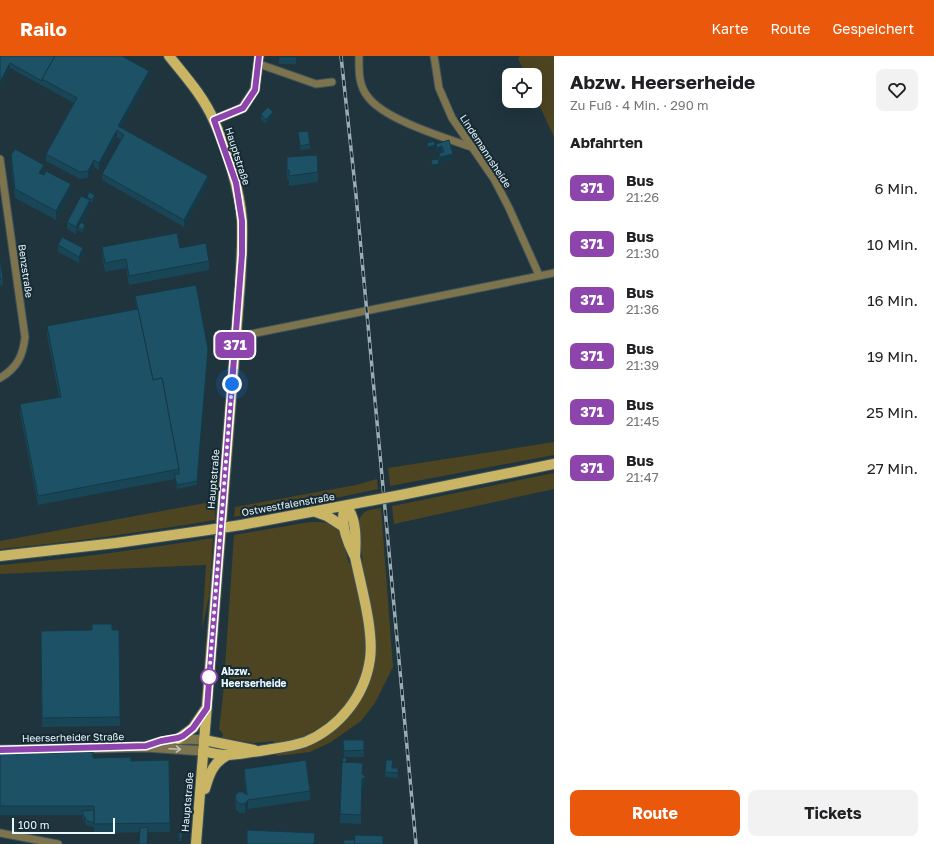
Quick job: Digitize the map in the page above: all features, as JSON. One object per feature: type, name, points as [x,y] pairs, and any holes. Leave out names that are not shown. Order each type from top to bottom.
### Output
[{"type":"main road","name":"Hauptstraße","points":[[169,56],[195,88],[214,120],[236,183],[242,221],[242,254],[236,337],[196,844]]},
{"type":"main road","name":"Ostwestfalenstraße","points":[[0,556],[116,543],[241,525],[346,506],[554,464]]},
{"type":"main road","points":[[349,526],[358,511],[369,501]]},
{"type":"main road","points":[[203,751],[226,756],[288,747],[305,742],[320,734],[342,717],[358,694],[367,674],[371,651],[369,627],[355,557],[356,547],[349,526],[349,510],[346,506]]},
{"type":"main road","points":[[315,512],[349,526]]},
{"type":"main road","points":[[178,738],[193,728],[207,708]]},
{"type":"main road","points":[[204,740],[260,751]]},
{"type":"main road","points":[[199,812],[210,774],[216,764],[226,756]]},
{"type":"street","points":[[359,56],[359,79],[367,97],[384,112],[423,130],[474,148]]},
{"type":"street","name":"Lindemannsheide","points":[[434,56],[439,88],[452,118],[494,179],[509,208],[539,276]]},
{"type":"street","points":[[214,120],[243,108],[255,90],[259,60],[316,84],[332,82]]},
{"type":"street","name":"Benzstraße","points":[[0,158],[25,337],[22,354],[16,364],[9,373],[0,378]]},
{"type":"street","points":[[236,337],[554,273]]},
{"type":"street","name":"Heerserheider Straße","points":[[146,746],[161,741],[178,738],[204,740]]},
{"type":"street","name":"Heerserheider Straße","points":[[0,750],[146,746],[203,751]]},
{"type":"street","points":[[0,833],[58,844]]},
{"type":"shaded area","points":[[520,56],[554,56],[554,137],[541,108],[542,108],[542,68],[522,68],[518,58]]},
{"type":"shaded area","points":[[554,442],[554,455],[390,486],[388,468]]},
{"type":"shaded area","points":[[554,473],[554,489],[394,524],[392,506]]},
{"type":"shaded area","points":[[377,479],[378,489],[234,517],[235,507],[356,485]]},
{"type":"shaded area","points":[[216,501],[215,520],[162,529],[0,549],[0,541]]},
{"type":"shaded area","points":[[381,508],[393,667],[375,703],[361,721],[331,742],[310,752],[277,756],[274,741],[254,743],[222,738],[223,734],[219,729],[223,696],[234,535],[310,522],[330,524],[336,527],[340,532],[349,563],[363,560],[358,534],[361,516],[368,510]]},
{"type":"shaded area","points":[[213,538],[209,596],[202,629],[206,565],[0,574],[0,565],[53,560]]},
{"type":"building","points":[[0,56],[55,56],[42,81],[10,63],[0,82]]},
{"type":"building","points":[[55,56],[122,56],[149,71],[118,126],[208,176],[184,220],[102,174],[124,135],[117,130],[99,163],[94,160],[88,171],[80,172],[46,154],[77,98],[42,79]]},
{"type":"building","points":[[296,56],[296,57],[279,57]]},
{"type":"building","points":[[268,107],[273,112],[266,120],[261,114]]},
{"type":"building","points":[[308,131],[310,144],[300,146],[298,132]]},
{"type":"building","points":[[449,140],[453,154],[440,157],[439,153],[444,152],[442,146],[437,148],[436,144]]},
{"type":"building","points":[[434,141],[435,145],[428,147],[427,143]]},
{"type":"building","points":[[15,149],[44,165],[39,173],[44,175],[46,171],[71,184],[56,211],[15,189],[11,155]]},
{"type":"building","points":[[317,155],[318,172],[289,176],[289,170],[287,170],[287,157]]},
{"type":"building","points":[[438,159],[439,164],[432,165],[431,160]]},
{"type":"building","points":[[89,192],[95,195],[92,200],[87,197]]},
{"type":"building","points":[[81,196],[90,200],[76,227],[67,222]]},
{"type":"building","points":[[81,222],[85,225],[83,230],[78,227]]},
{"type":"building","points":[[177,233],[180,248],[206,243],[209,261],[129,276],[126,259],[105,263],[102,247]]},
{"type":"building","points":[[62,237],[83,248],[79,257],[58,245]]},
{"type":"building","points":[[0,256],[3,278],[0,279]]},
{"type":"building","points":[[196,285],[208,349],[197,481],[177,485],[174,474],[179,474],[179,469],[162,378],[153,380],[135,296]]},
{"type":"building","points":[[138,309],[153,380],[162,378],[179,469],[38,496],[20,404],[61,397],[47,326]]},
{"type":"building","points":[[92,624],[112,624],[112,630],[119,630],[120,717],[42,718],[41,631],[92,630]]},
{"type":"building","points":[[343,740],[364,740],[364,750],[344,751]]},
{"type":"building","points":[[93,752],[93,758],[131,757],[131,761],[169,760],[170,823],[94,824],[94,806],[0,806],[0,754]]},
{"type":"building","points":[[344,757],[347,760],[344,763],[342,760]]},
{"type":"building","points":[[306,760],[310,791],[248,800],[245,804],[240,804],[236,801],[235,796],[238,792],[243,792],[247,795],[244,769]]},
{"type":"building","points":[[386,760],[393,760],[392,768],[398,768],[398,773],[385,772]]},
{"type":"building","points":[[342,762],[363,763],[362,774],[366,777],[362,779],[361,815],[340,814]]},
{"type":"building","points":[[94,810],[94,823],[85,819],[86,818],[84,817],[82,811]]},
{"type":"building","points":[[148,827],[147,844],[139,844],[140,828]]},
{"type":"building","points":[[247,830],[315,833],[314,844],[247,844]]},
{"type":"building","points":[[179,832],[182,833],[182,839],[179,838]]},
{"type":"building","points":[[355,835],[383,836],[383,844],[354,844]]},
{"type":"building","points":[[343,840],[355,840],[354,844],[344,844]]},
{"type":"railway","points":[[341,56],[356,195],[416,844]]},
{"type":"bus line","name":"371","points":[[0,750],[127,748],[146,746],[183,736],[193,728],[207,708],[242,254],[242,221],[236,183],[214,120],[243,108],[255,90],[259,56]]},
{"type":"place","name":"Abzw. Heerserheide","points":[[209,677]]},
{"type":"route","points":[[209,677],[232,384]]}]
